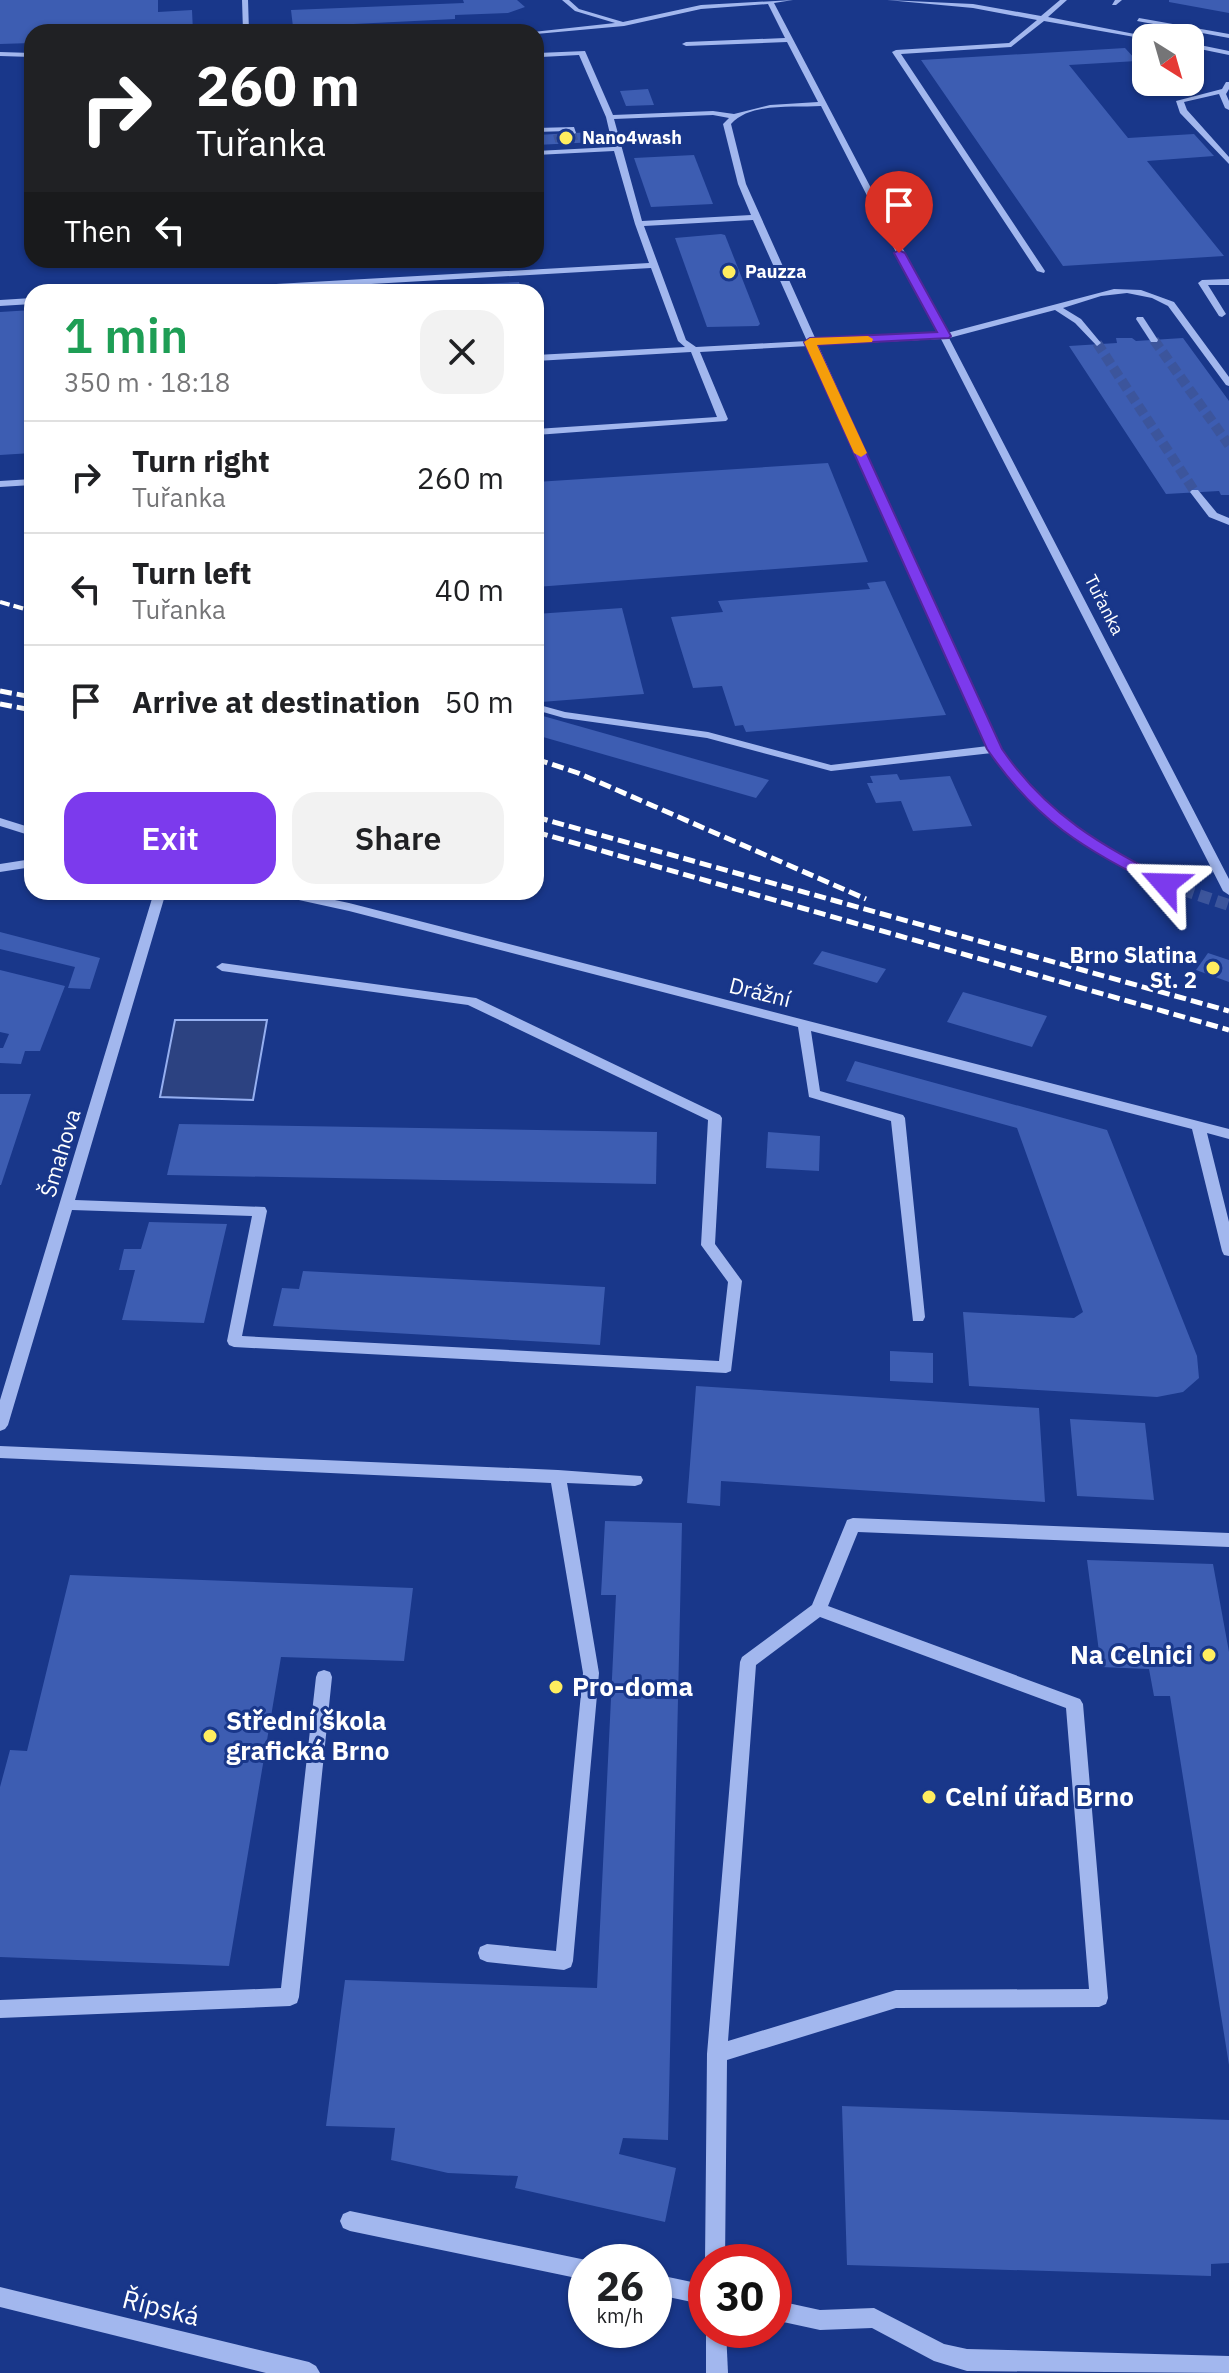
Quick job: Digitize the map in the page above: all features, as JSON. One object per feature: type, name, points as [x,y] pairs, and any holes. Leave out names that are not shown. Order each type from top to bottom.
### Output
[{"type":"street","points":[[245,0],[246,24]]},
{"type":"street","points":[[565,0],[577,10],[624,24]]},
{"type":"street","name":"Tuřanka","points":[[769,0],[1229,891]]},
{"type":"street","points":[[544,31],[624,24],[701,7],[790,0]]},
{"type":"street","points":[[890,0],[955,3],[1132,34]]},
{"type":"street","points":[[1041,271],[896,52],[1011,45],[1064,0]]},
{"type":"street","points":[[1139,20],[1229,36]]},
{"type":"street","points":[[686,44],[789,40]]},
{"type":"street","points":[[1204,48],[1229,53]]},
{"type":"street","points":[[544,55],[582,53],[610,117],[639,224],[682,341],[695,350],[723,419],[544,431]]},
{"type":"street","points":[[0,54],[24,55]]},
{"type":"street","points":[[1229,108],[1226,91],[1180,101],[1183,111],[1229,162]]},
{"type":"street","points":[[610,117],[713,113],[733,116],[749,110],[822,104]]},
{"type":"street","points":[[733,116],[727,124],[728,134],[742,184],[810,342],[995,749],[1017,782],[1052,817],[1094,848],[1165,884]]},
{"type":"street","points":[[544,131],[571,129],[572,133]]},
{"type":"street","points":[[544,151],[576,147],[617,149]]},
{"type":"street","points":[[639,224],[756,217]]},
{"type":"street","points":[[324,284],[654,265]]},
{"type":"street","points":[[1222,314],[1202,283],[1229,282]]},
{"type":"street","points":[[544,358],[945,336],[1126,289],[1142,290],[1171,304],[1229,383]]},
{"type":"street","points":[[0,303],[24,302]]},
{"type":"street","points":[[1056,307],[1078,321],[1097,343]]},
{"type":"street","points":[[1140,319],[1154,340]]},
{"type":"street","points":[[0,484],[24,482]]},
{"type":"street","points":[[1195,492],[1213,515],[1229,522]]},
{"type":"street","points":[[544,709],[564,715],[708,735],[831,768],[995,749]]},
{"type":"street","points":[[0,822],[24,830]]},
{"type":"street","points":[[0,868],[24,864]]},
{"type":"street","name":"Šmahova","points":[[0,1425],[158,900]]},
{"type":"street","name":"Drážní","points":[[312,900],[1229,1134]]},
{"type":"street","points":[[67,1205],[260,1211],[234,1341],[726,1367],[735,1281],[708,1245],[715,1118],[471,1001],[222,967]]},
{"type":"street","points":[[804,1024],[814,1094],[898,1118],[918,1317]]},
{"type":"street","points":[[1198,1126],[1229,1251]]},
{"type":"street","points":[[0,1452],[635,1480]]},
{"type":"street","points":[[487,1953],[564,1961],[591,1673],[558,1476]]},
{"type":"street","points":[[715,2244],[717,2054],[748,1662],[818,1609],[853,1525],[1229,1540]]},
{"type":"street","points":[[717,2054],[896,1999],[1099,1998],[1074,1704],[818,1609]]},
{"type":"street","points":[[0,2009],[290,1997],[324,1677]]},
{"type":"street","points":[[350,2221],[568,2266]]},
{"type":"street","name":"Řípská","points":[[0,2297],[309,2373]]},
{"type":"street","points":[[792,2314],[820,2320],[874,2318],[894,2326],[941,2354],[967,2360],[1229,2367]]},
{"type":"street","points":[[716,2348],[717,2373]]},
{"type":"water","points":[[175,1020],[267,1020],[253,1100],[160,1097]]},
{"type":"building","points":[[0,0],[158,0],[158,12],[192,10],[193,24],[24,24],[24,43],[0,44]]},
{"type":"building","points":[[463,0],[517,0],[525,7],[508,13],[455,15],[455,19],[354,24],[293,24],[291,10],[464,3]]},
{"type":"building","points":[[1229,0],[1229,13],[1169,2]]},
{"type":"building","points":[[1125,48],[1132,56],[1132,61],[1069,65],[1128,138],[1194,134],[1214,156],[1147,161],[1224,256],[1063,266],[921,60]]},
{"type":"building","points":[[648,89],[654,105],[626,106],[620,91]]},
{"type":"building","name":"Nano4wash","points":[[593,132],[596,142],[544,145],[544,135]]},
{"type":"building","points":[[694,155],[713,204],[651,207],[634,158]]},
{"type":"building","points":[[725,235],[760,324],[758,326],[707,327],[675,238]]},
{"type":"building","points":[[24,310],[24,454],[0,455],[0,312]]},
{"type":"building","points":[[1116,338],[1136,341],[1183,338],[1229,401],[1229,495],[1221,495],[1219,491],[1166,494],[1069,346],[1117,343]]},
{"type":"building","points":[[828,463],[868,562],[544,586],[544,481]]},
{"type":"building","points":[[885,581],[946,715],[746,732],[743,725],[735,726],[722,686],[693,688],[671,617],[723,612],[718,601],[870,589],[867,583]]},
{"type":"building","points":[[622,608],[644,694],[544,702],[544,613]]},
{"type":"building","points":[[544,716],[769,780],[756,798],[544,737]]},
{"type":"building","points":[[897,774],[900,780],[950,776],[972,826],[913,831],[901,801],[876,803],[867,783],[873,783],[870,776]]},
{"type":"building","points":[[0,932],[100,958],[90,989],[68,988],[75,967],[0,949]]},
{"type":"building","points":[[822,951],[886,969],[877,983],[813,964]]},
{"type":"building","name":"Brno Slatina St. 2","points":[[1208,953],[1229,960],[1229,982],[1196,970]]},
{"type":"building","points":[[0,970],[65,986],[40,1051],[25,1051],[21,1064],[0,1063],[0,1048],[3,1048],[9,1034],[0,1032]]},
{"type":"building","points":[[963,992],[1047,1016],[1032,1047],[947,1022]]},
{"type":"building","points":[[855,1061],[1107,1130],[1197,1356],[1199,1378],[1183,1392],[1157,1397],[969,1386],[963,1312],[1074,1318],[1083,1312],[1017,1128],[846,1081]]},
{"type":"building","points":[[0,1094],[31,1094],[1,1185],[0,1185]]},
{"type":"building","points":[[179,1124],[657,1132],[656,1184],[167,1175]]},
{"type":"building","points":[[768,1132],[820,1136],[819,1171],[766,1168]]},
{"type":"building","points":[[149,1222],[227,1224],[204,1323],[122,1320],[135,1270],[119,1270],[124,1249],[141,1249]]},
{"type":"building","points":[[303,1271],[605,1287],[600,1345],[273,1326],[282,1288],[299,1289]]},
{"type":"building","points":[[890,1351],[933,1353],[933,1383],[890,1381]]},
{"type":"building","points":[[696,1386],[1039,1408],[1045,1502],[721,1481],[720,1506],[687,1503]]},
{"type":"building","points":[[1070,1419],[1145,1423],[1154,1500],[1077,1496]]},
{"type":"building","points":[[605,1521],[682,1523],[668,2140],[623,2138],[619,2154],[676,2168],[665,2222],[515,2188],[518,2176],[448,2173],[391,2160],[395,2128],[326,2126],[345,1980],[597,1988],[616,1595],[601,1595]]},
{"type":"building","points":[[1087,1560],[1213,1564],[1229,1652],[1229,2065],[1170,1696],[1154,1696],[1149,1669],[1101,1667]]},
{"type":"building","points":[[70,1575],[413,1588],[404,1661],[281,1657],[229,1966],[0,1957],[0,1787],[10,1750],[27,1751]]},
{"type":"building","points":[[842,2106],[1229,2120],[1229,2263],[1211,2264],[1211,2276],[847,2265]]},
{"type":"tunnel","points":[[572,133],[575,143]]},
{"type":"tunnel","points":[[557,134],[560,144]]},
{"type":"tunnel","points":[[1154,340],[1229,445]]},
{"type":"tunnel","points":[[1097,343],[1195,492]]},
{"type":"tunnel","points":[[1165,884],[1229,905]]},
{"type":"railway","points":[[0,602],[24,609]]},
{"type":"railway","points":[[0,691],[24,696]]},
{"type":"railway","points":[[0,704],[24,708]]},
{"type":"railway","points":[[544,762],[578,773],[866,899]]},
{"type":"railway","points":[[544,819],[1229,1011]]},
{"type":"railway","points":[[544,834],[1229,1030]]},
{"type":"slow traffic","points":[[861,453],[810,342],[868,339]]},
{"type":"place","name":"Nano4wash","points":[[566,138]]},
{"type":"place","name":"Pauzza","points":[[729,272]]},
{"type":"place","name":"Brno Slatina St. 2","points":[[1213,968]]},
{"type":"place","name":"Na Celnici","points":[[1209,1655]]},
{"type":"place","name":"Pro-doma","points":[[556,1687]]},
{"type":"place","name":"Střední škola grafická Brno","points":[[210,1736]]},
{"type":"place","name":"Celní úřad Brno","points":[[929,1797]]},
{"type":"route","points":[[899,253],[945,336],[810,342],[995,749],[1017,782],[1052,817],[1094,848],[1165,884]]}]
